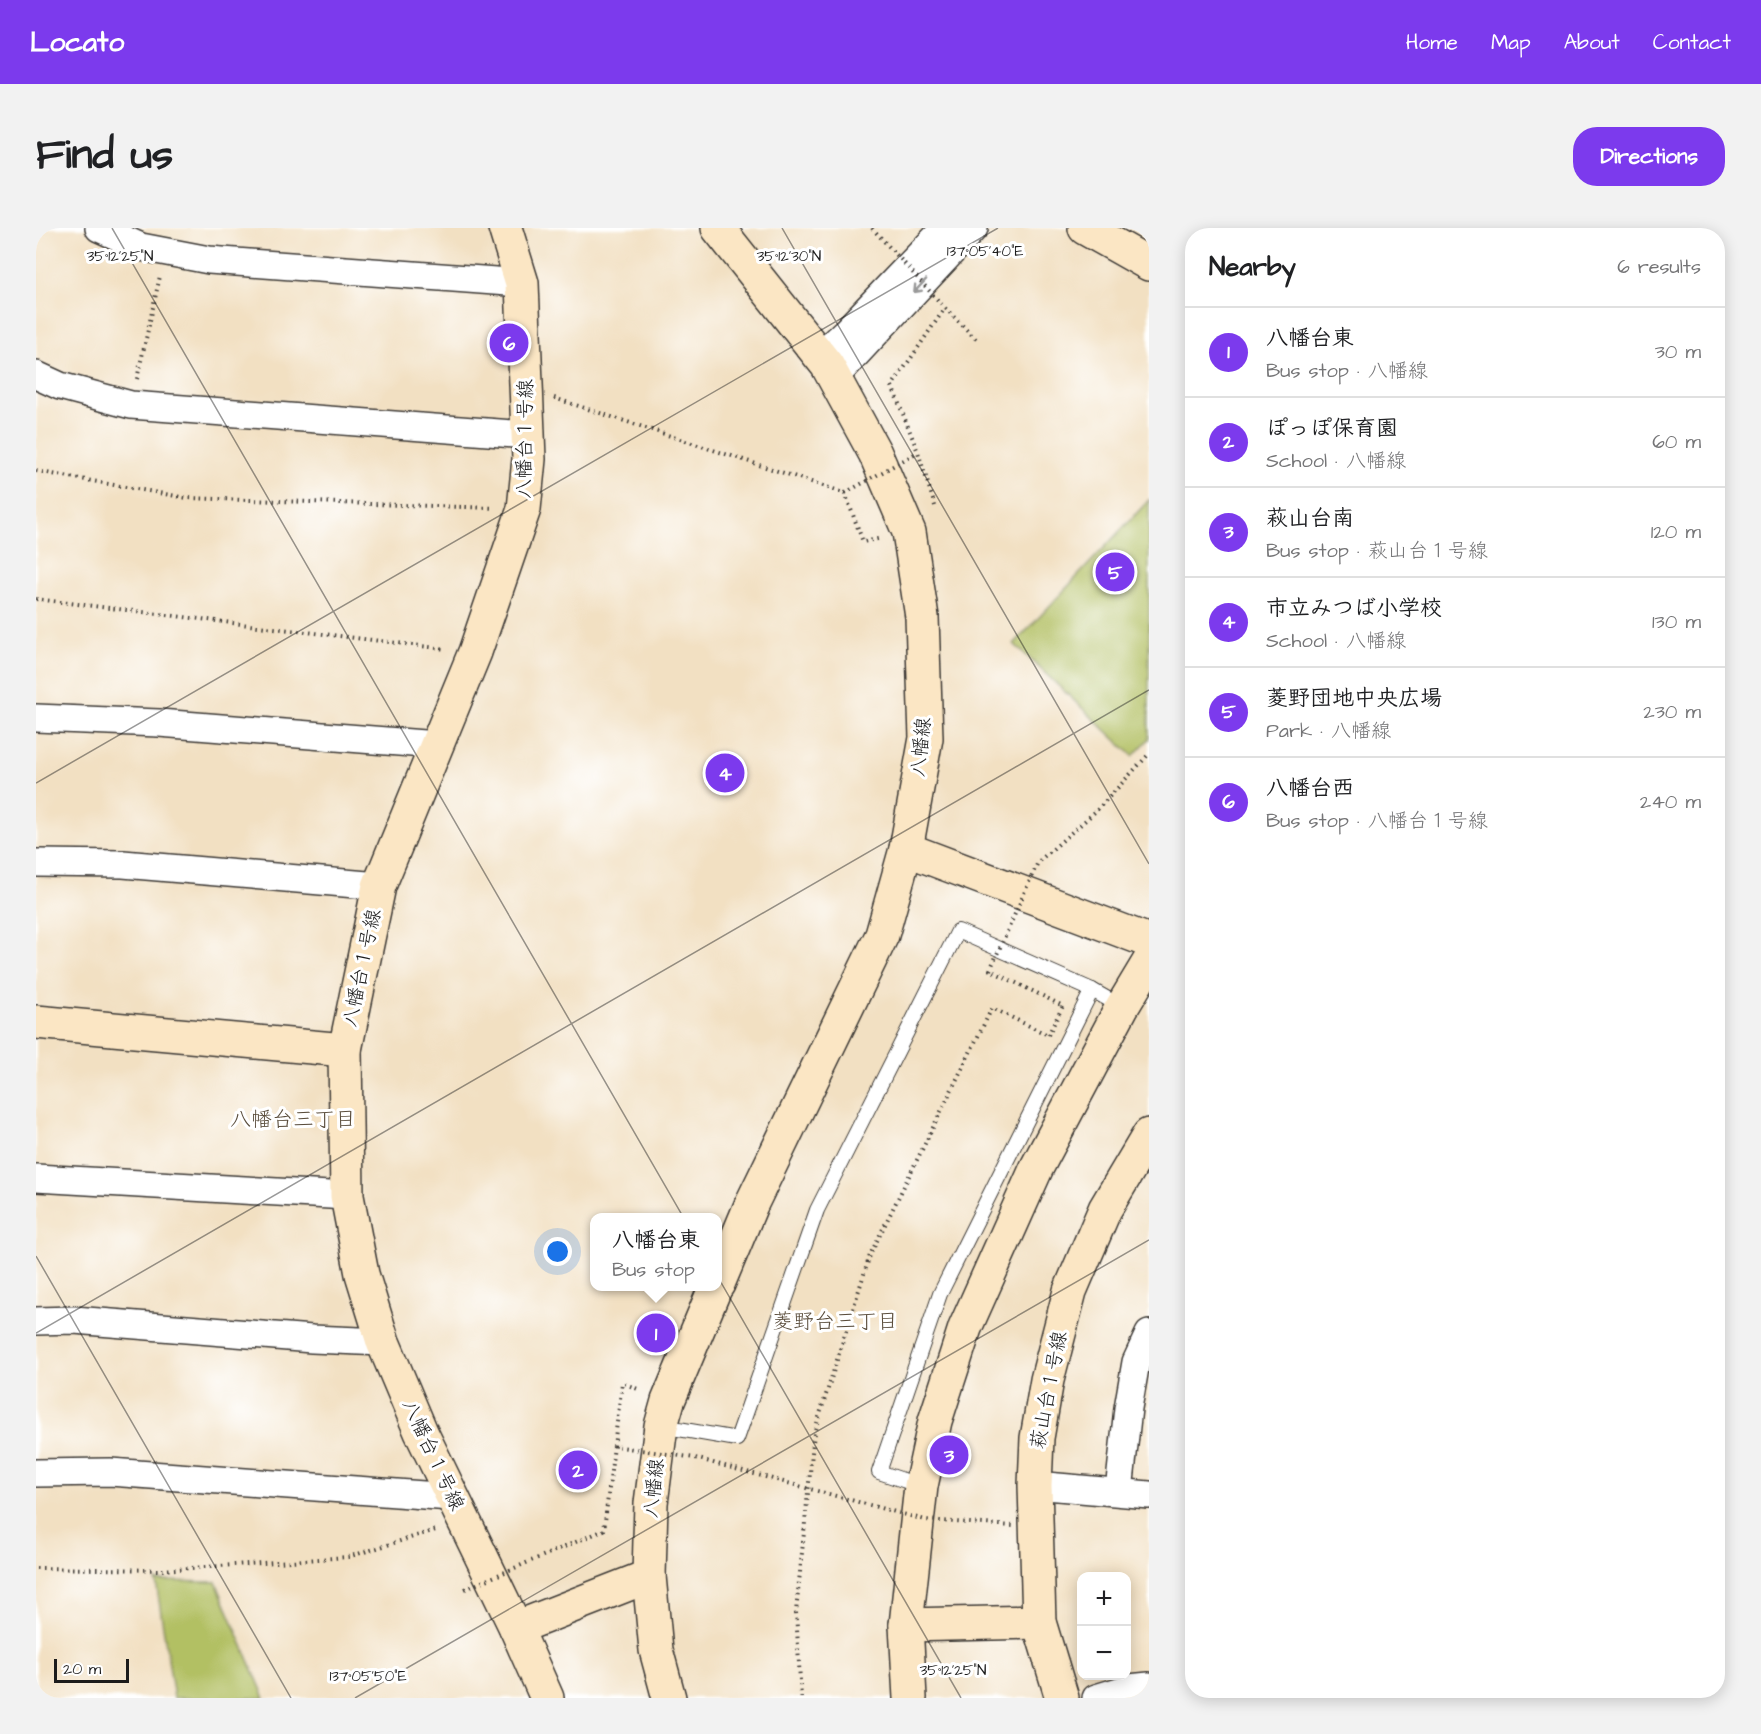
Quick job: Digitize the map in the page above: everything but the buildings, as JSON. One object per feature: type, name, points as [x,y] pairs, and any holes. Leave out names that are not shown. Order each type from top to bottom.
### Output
[{"type":"street","points":[[99,228],[141,247],[209,260],[522,283]]},
{"type":"street","name":"八幡台１号線","points":[[504,228],[522,283],[529,459],[524,509],[476,652],[379,886],[345,1050],[347,1196],[362,1274],[383,1342],[452,1497],[516,1628],[547,1698]]},
{"type":"street","name":"八幡線","points":[[718,228],[826,367],[875,453],[909,532],[922,617],[926,738],[906,849],[882,934],[751,1205],[722,1273]]},
{"type":"street","points":[[826,367],[846,331],[945,228]]},
{"type":"street","points":[[826,367],[974,228]]},
{"type":"street","points":[[1085,228],[1149,264]]},
{"type":"street","points":[[36,375],[60,386],[131,405],[527,435]]},
{"type":"street","points":[[36,718],[159,723],[436,745]]},
{"type":"street","points":[[906,849],[1149,941]]},
{"type":"street","points":[[36,863],[123,864],[379,886]]},
{"type":"street","points":[[910,1698],[906,1625],[921,1486],[935,1420],[965,1328],[1037,1167],[1122,1007],[1149,962]]},
{"type":"street","points":[[36,1022],[345,1050]]},
{"type":"street","name":"萩山台１号線","points":[[1062,1698],[1040,1622],[1035,1485],[1037,1438],[1047,1380],[1070,1291],[1105,1209],[1149,1135]]},
{"type":"street","points":[[36,1178],[347,1196]]},
{"type":"street","name":"八幡線","points":[[669,1698],[656,1650],[649,1576],[651,1503],[664,1413],[715,1291]]},
{"type":"street","points":[[36,1321],[74,1320],[312,1339],[383,1342]]},
{"type":"street","points":[[1119,1491],[1138,1409],[1136,1362],[1149,1334]]},
{"type":"street","points":[[36,1473],[110,1472],[452,1497]]},
{"type":"street","points":[[1035,1485],[1149,1495]]},
{"type":"street","points":[[516,1628],[649,1576]]},
{"type":"street","points":[[906,1625],[1040,1622]]},
{"type":"street","points":[[1096,1698],[1149,1686]]},
{"type":"lane","points":[[664,1413],[737,1439],[817,1210],[958,931],[1092,990],[1122,1007]]},
{"type":"lane","points":[[921,1486],[879,1472],[940,1294],[1092,990]]},
{"type":"path","points":[[872,228],[977,340]]},
{"type":"path","points":[[131,405],[166,251]]},
{"type":"path","points":[[934,506],[918,452],[892,386],[945,308]]},
{"type":"path","points":[[527,389],[846,493],[918,452]]},
{"type":"path","points":[[36,471],[187,498],[524,509]]},
{"type":"path","points":[[846,493],[862,542],[909,532]]},
{"type":"path","points":[[36,599],[476,652]]},
{"type":"path","points":[[801,1698],[796,1612],[814,1432],[870,1255],[992,1008],[1048,1035],[1063,1006],[990,970],[1038,862],[1096,810],[1149,754]]},
{"type":"path","points":[[465,1589],[604,1530],[622,1383],[664,1413]]},
{"type":"path","points":[[614,1446],[695,1458],[925,1520],[1014,1526]]},
{"type":"path","points":[[36,1568],[162,1570],[348,1557],[436,1530]]},
{"type":"green space","points":[[1149,500],[1149,739],[1133,756],[1014,644]]},
{"type":"green space","points":[[156,1581],[216,1582],[265,1698],[174,1698]]},
{"type":"place","name":"八幡台西","points":[[509,343]]},
{"type":"place","name":"菱野団地中央広場","points":[[1115,572]]},
{"type":"place","name":"市立みつば小学校","points":[[725,773]]},
{"type":"place","name":"八幡台東","points":[[656,1333]]},
{"type":"place","name":"萩山台南","points":[[949,1455]]},
{"type":"place","name":"ぽっぽ保育園","points":[[578,1470]]},
{"type":"district","name":"八幡台三丁目","points":[[293,1119]]},
{"type":"district","name":"菱野台三丁目","points":[[835,1321]]}]
